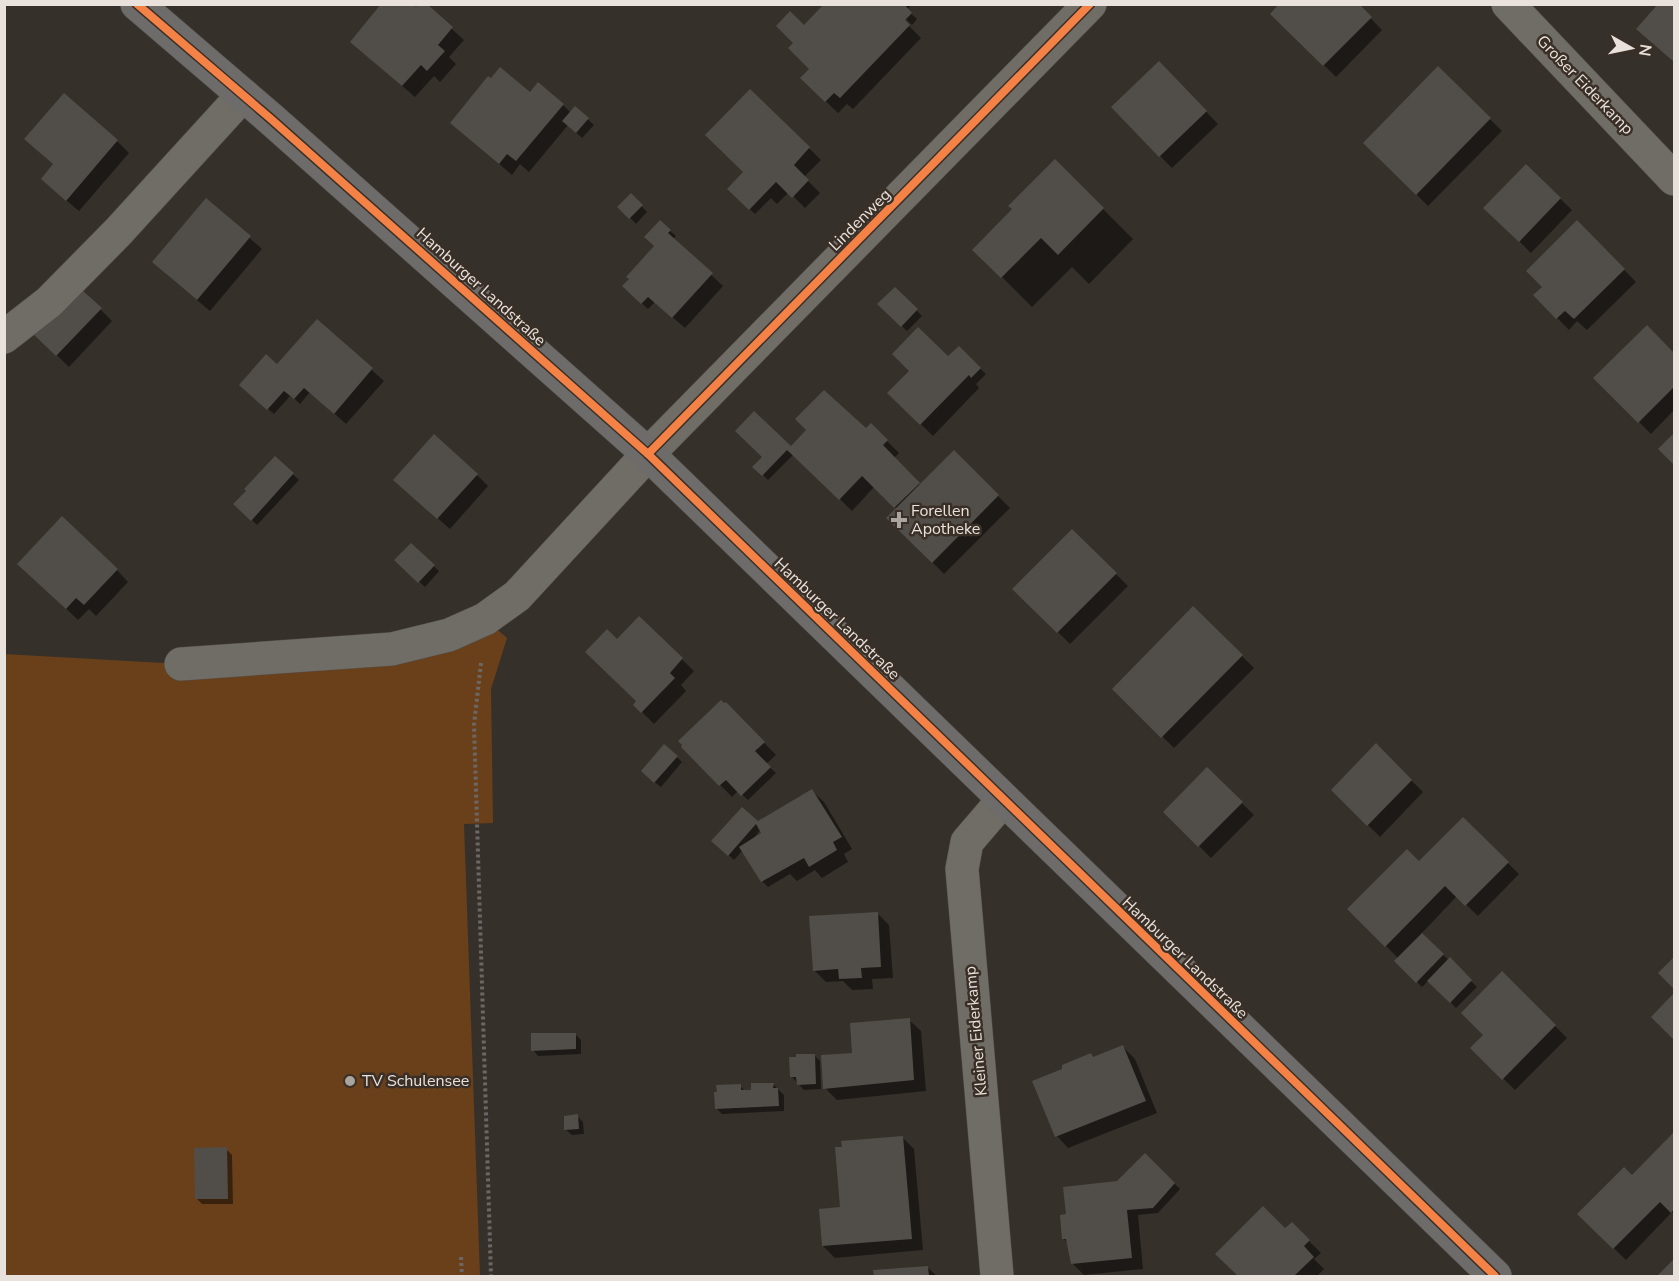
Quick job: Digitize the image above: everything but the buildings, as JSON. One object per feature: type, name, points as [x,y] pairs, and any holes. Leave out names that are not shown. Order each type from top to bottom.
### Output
[{"type":"main road","name":"Hamburger Landstraße","points":[[137,4],[648,454],[1495,1276]]},
{"type":"street","name":"Lindenweg","points":[[181,664],[392,649],[449,635],[485,620],[517,596],[648,454],[1090,4]]},
{"type":"street","name":"Großer Eiderkamp","points":[[1508,4],[1670,166]]},
{"type":"street","points":[[4,337],[49,302],[243,95]]},
{"type":"street","name":"Kleiner Eiderkamp","points":[[997,1276],[962,869],[967,842],[1003,800]]},
{"type":"path","points":[[485,620],[474,725],[491,1276]]},
{"type":"path","points":[[461,1257],[462,1276]]},
{"type":"shaded area","points":[[485,619],[507,638],[491,689],[493,823],[464,824],[480,1276],[5,1276],[4,654],[181,664]]},
{"type":"cycle path","points":[[137,4],[271,119],[648,454],[1495,1276]]},
{"type":"cycle path","points":[[648,454],[1090,4]]},
{"type":"place","name":"Forellen Apotheke","points":[[899,520]]},
{"type":"place","name":"TV Schulensee","points":[[350,1081]]}]
